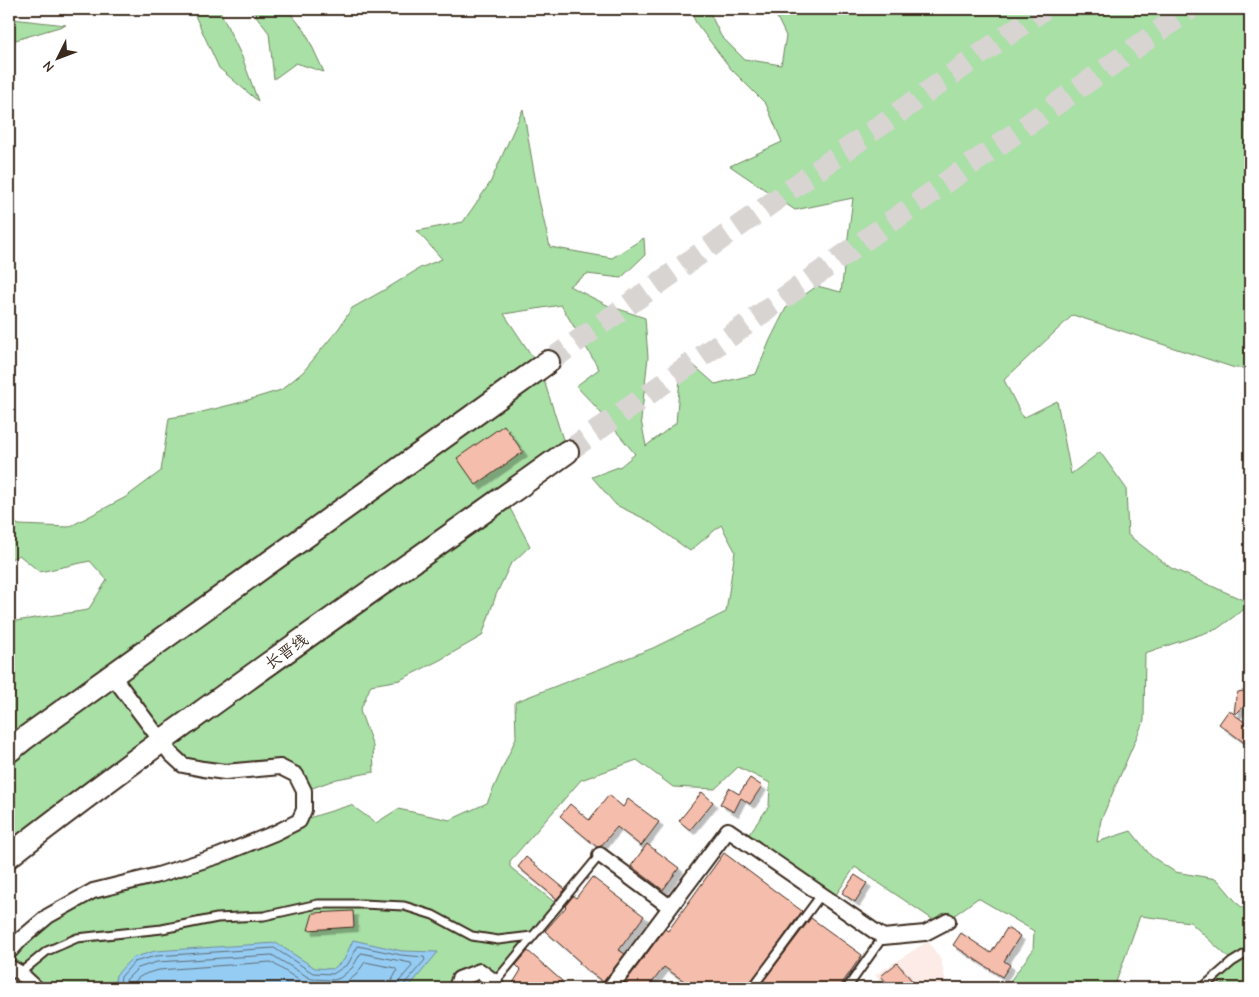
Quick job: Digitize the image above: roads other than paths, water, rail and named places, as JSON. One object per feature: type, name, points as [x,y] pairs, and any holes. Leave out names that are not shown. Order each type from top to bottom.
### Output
[{"type":"main road","points":[[9,752],[25,738],[112,675],[548,362]]},
{"type":"main road","name":"长晋线","points":[[9,856],[219,698],[567,452]]},
{"type":"street","points":[[9,952],[48,916],[93,891],[158,875],[218,856],[299,821],[304,810],[304,791],[296,775],[280,767],[225,772],[183,765],[171,754],[112,675]]},
{"type":"street","points":[[610,988],[728,830],[883,937],[925,933],[948,921]]},
{"type":"street","points":[[600,855],[670,908]]},
{"type":"street","points":[[14,970],[36,988]]},
{"type":"street","points":[[456,988],[459,979],[480,971],[496,985]]},
{"type":"lane","points":[[496,985],[532,936],[600,855]]},
{"type":"lane","points":[[752,988],[821,895]]},
{"type":"lane","points":[[14,970],[47,951],[77,938],[162,929],[217,918],[264,916],[318,904],[404,906],[433,915],[472,936],[498,940],[532,936]]},
{"type":"lane","points":[[846,988],[883,937]]},
{"type":"lane","points":[[1202,988],[1232,962],[1250,951]]},
{"type":"water","points":[[353,940],[402,951],[438,952],[408,988],[114,988],[116,975],[132,958],[155,951],[276,943],[315,968],[333,969],[344,960]]},
{"type":"tunnel","points":[[548,362],[1044,9]]},
{"type":"tunnel","points":[[567,452],[1190,9]]}]
